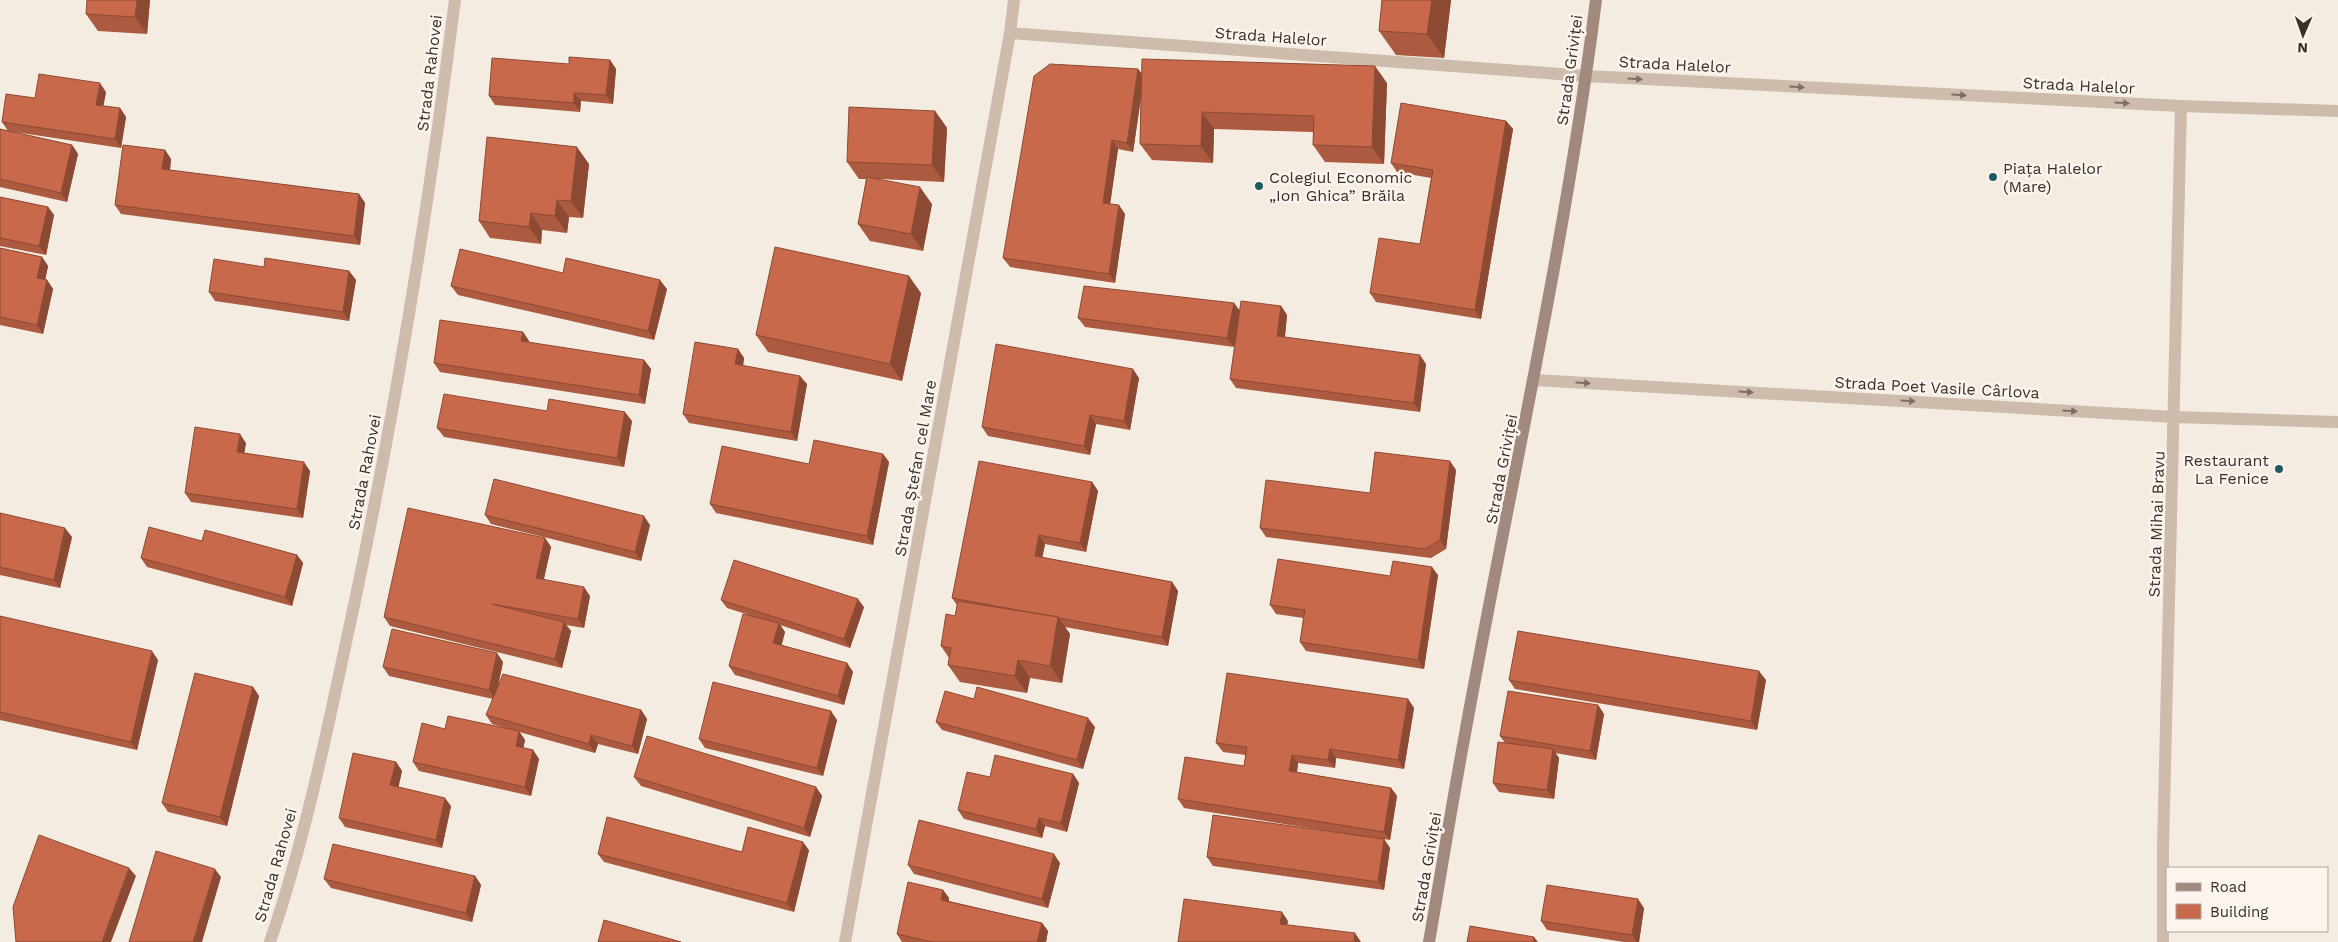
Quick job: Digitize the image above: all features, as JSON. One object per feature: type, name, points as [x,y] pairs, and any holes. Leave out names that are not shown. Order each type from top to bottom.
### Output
[{"type":"main road","name":"Strada Griviței","points":[[1429,942],[1465,732],[1535,380],[1586,76],[1596,0]]},
{"type":"street","name":"Strada Rahovei","points":[[270,942],[288,890],[320,763],[378,490],[405,343],[429,191],[454,0]]},
{"type":"street","name":"Strada Ștefan cel Mare","points":[[845,942],[1010,34],[1014,0]]},
{"type":"street","name":"Strada Halelor","points":[[1010,34],[1586,76],[2181,106],[2338,110]]},
{"type":"street","name":"Strada Mihai Bravu","points":[[2163,942],[2163,848],[2175,417],[2181,106]]},
{"type":"street","name":"Strada Poet Vasile Cârlova","points":[[1535,380],[2175,417],[2338,422]]},
{"type":"building","points":[[87,0],[137,0],[135,17],[86,14]]},
{"type":"building","points":[[1382,0],[1432,0],[1427,34],[1379,31]]},
{"type":"building","points":[[569,57],[610,60],[606,95],[574,93],[574,103],[489,96],[492,58],[569,64]]},
{"type":"building","points":[[1142,59],[1375,66],[1372,147],[1313,145],[1314,116],[1202,112],[1201,146],[1140,144]]},
{"type":"building","points":[[1050,64],[1138,69],[1127,143],[1112,140],[1103,203],[1119,205],[1109,274],[1003,258],[1034,76]]},
{"type":"building","points":[[39,74],[100,83],[96,105],[120,108],[115,139],[2,122],[6,94],[35,98]]},
{"type":"building","points":[[1401,103],[1506,121],[1475,310],[1370,293],[1379,238],[1420,244],[1433,170],[1391,163]]},
{"type":"building","points":[[849,107],[935,111],[932,165],[847,162]]},
{"type":"building","points":[[0,129],[72,145],[61,193],[0,179]]},
{"type":"building","points":[[487,137],[577,147],[571,201],[557,200],[555,216],[531,213],[529,227],[479,221]]},
{"type":"building","points":[[123,145],[165,150],[162,169],[359,194],[354,236],[115,205]]},
{"type":"building","points":[[867,177],[920,187],[911,234],[858,224]]},
{"type":"building","points":[[0,197],[48,207],[39,246],[0,238]]},
{"type":"building","points":[[775,247],[909,276],[890,364],[756,335]]},
{"type":"building","points":[[0,248],[42,257],[37,278],[47,280],[37,325],[0,317]]},
{"type":"building","points":[[460,249],[563,273],[566,258],[660,280],[648,331],[451,286]]},
{"type":"building","points":[[265,258],[349,271],[343,312],[209,292],[214,259],[264,267]]},
{"type":"building","points":[[1084,286],[1234,303],[1227,338],[1078,318]]},
{"type":"building","points":[[1241,301],[1281,306],[1277,336],[1420,355],[1414,403],[1230,379]]},
{"type":"building","points":[[440,320],[523,332],[521,341],[644,360],[639,395],[434,363]]},
{"type":"building","points":[[695,342],[738,349],[735,364],[800,376],[791,432],[683,414]]},
{"type":"building","points":[[996,344],[1133,369],[1124,421],[1090,415],[1084,446],[982,427]]},
{"type":"building","points":[[444,394],[547,411],[549,399],[625,412],[617,458],[437,428]]},
{"type":"building","points":[[195,427],[240,434],[237,452],[304,462],[297,509],[185,493]]},
{"type":"building","points":[[814,440],[883,454],[867,536],[710,504],[722,446],[809,464]]},
{"type":"building","points":[[1375,452],[1450,461],[1440,540],[1425,549],[1260,528],[1266,480],[1370,493]]},
{"type":"building","points":[[979,461],[1092,482],[1080,543],[1039,535],[1035,556],[1172,582],[1162,637],[952,598]]},
{"type":"building","points":[[494,479],[644,516],[635,552],[485,515]]},
{"type":"building","points":[[408,508],[545,538],[536,578],[584,587],[578,619],[492,604],[564,622],[555,659],[384,617]]},
{"type":"building","points":[[0,513],[65,528],[54,580],[0,567]]},
{"type":"building","points":[[149,527],[202,541],[205,530],[297,555],[285,597],[141,558]]},
{"type":"building","points":[[1278,559],[1390,576],[1393,561],[1432,567],[1418,660],[1300,642],[1305,610],[1270,605]]},
{"type":"building","points":[[734,560],[858,599],[844,639],[721,600]]},
{"type":"building","points":[[958,601],[1058,617],[1050,666],[1018,660],[1015,676],[948,665],[951,648],[941,646],[946,614],[955,616]]},
{"type":"building","points":[[743,614],[779,623],[773,643],[847,663],[838,696],[729,666]]},
{"type":"building","points":[[0,616],[152,651],[131,742],[0,712]]},
{"type":"building","points":[[392,629],[497,653],[489,690],[383,667]]},
{"type":"building","points":[[1518,631],[1759,671],[1751,721],[1509,680]]},
{"type":"building","points":[[195,673],[253,687],[220,817],[162,803]]},
{"type":"building","points":[[1227,673],[1408,699],[1398,760],[1330,749],[1328,760],[1292,755],[1289,771],[1391,788],[1384,832],[1178,799],[1185,757],[1244,766],[1247,747],[1216,743]]},
{"type":"building","points":[[503,674],[641,710],[632,746],[591,735],[589,744],[486,715]]},
{"type":"building","points":[[713,682],[831,711],[817,768],[699,739]]},
{"type":"building","points":[[977,687],[1088,718],[1077,760],[936,722],[945,691],[974,699]]},
{"type":"building","points":[[1508,691],[1598,705],[1590,751],[1500,736]]},
{"type":"building","points":[[448,716],[519,731],[516,746],[533,750],[525,787],[413,762],[422,723],[445,729]]},
{"type":"building","points":[[647,736],[816,787],[804,828],[634,777]]},
{"type":"building","points":[[1498,742],[1553,749],[1547,790],[1493,783]]},
{"type":"building","points":[[353,753],[396,762],[390,785],[445,798],[436,840],[339,818]]},
{"type":"building","points":[[995,755],[1073,774],[1061,823],[1039,818],[1036,829],[958,810],[967,772],[990,777]]},
{"type":"building","points":[[1213,815],[1384,839],[1378,882],[1207,857]]},
{"type":"building","points":[[607,817],[742,852],[748,827],[803,842],[787,903],[598,854]]},
{"type":"building","points":[[919,820],[1054,854],[1042,899],[908,865]]},
{"type":"building","points":[[39,835],[129,868],[102,942],[16,942],[13,907]]},
{"type":"building","points":[[333,844],[475,876],[466,913],[324,879]]},
{"type":"building","points":[[156,851],[215,869],[193,942],[129,942]]},
{"type":"building","points":[[908,882],[943,890],[941,900],[1042,923],[1037,942],[932,942],[897,934]]},
{"type":"building","points":[[1547,885],[1638,899],[1632,935],[1541,921]]},
{"type":"building","points":[[1184,899],[1282,912],[1280,924],[1355,933],[1354,942],[1178,942]]},
{"type":"building","points":[[604,920],[681,942],[598,942]]},
{"type":"building","points":[[1470,926],[1534,937],[1533,942],[1467,942]]},
{"type":"place","name":"Piața Halelor (Mare)","points":[[1993,177]]},
{"type":"place","name":"Colegiul Economic „Ion Ghica” Brăila","points":[[1259,186]]},
{"type":"place","name":"Restaurant La Fenice","points":[[2279,469]]}]
